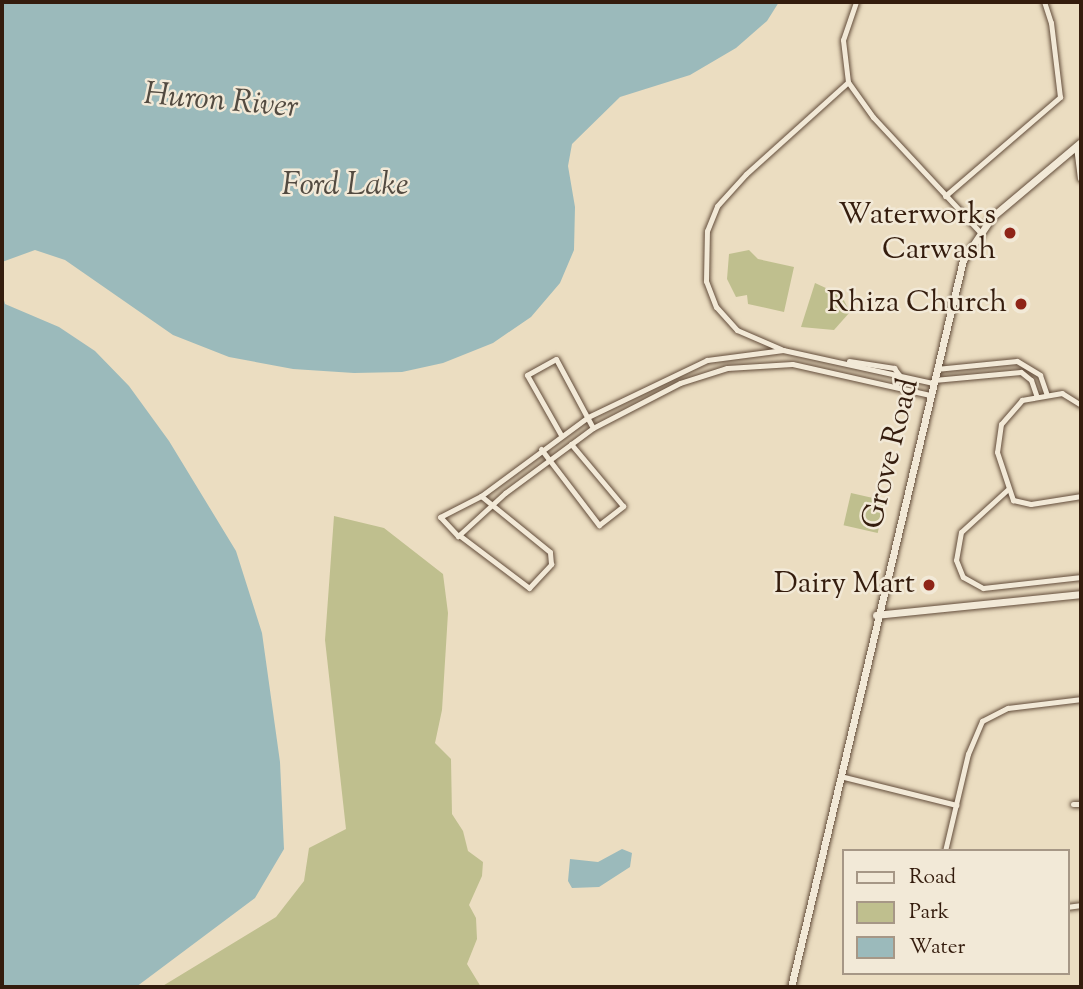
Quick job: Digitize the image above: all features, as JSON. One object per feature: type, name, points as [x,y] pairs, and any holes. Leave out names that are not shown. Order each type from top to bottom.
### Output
[{"type":"main road","points":[[1079,144],[1081,178]]},
{"type":"main road","name":"Grove Road","points":[[792,987],[876,615],[957,276],[979,231],[1079,144]]},
{"type":"main road","points":[[876,615],[1081,594]]},
{"type":"street","points":[[856,2],[843,40],[848,82],[873,117],[979,231]]},
{"type":"street","points":[[945,196],[1060,97],[1051,23],[1044,2]]},
{"type":"street","points":[[848,82],[746,174],[717,206],[707,231],[706,281],[716,307],[737,330],[783,350],[933,381],[1021,372],[1031,380],[1037,397]]},
{"type":"street","points":[[481,496],[553,556],[535,586],[525,586],[459,535],[448,530],[440,517],[481,496],[541,449],[588,417],[676,372],[741,352],[783,350]]},
{"type":"street","points":[[741,352],[746,364]]},
{"type":"street","points":[[805,366],[807,355]]},
{"type":"street","points":[[561,435],[527,374],[556,359],[593,428]]},
{"type":"street","points":[[936,369],[1017,361],[1040,375],[1047,395]]},
{"type":"street","points":[[844,363],[894,368],[899,375],[896,387]]},
{"type":"street","points":[[459,535],[490,506],[593,428],[680,383],[746,364],[805,366],[930,395]]},
{"type":"street","points":[[854,377],[857,366]]},
{"type":"street","points":[[676,372],[680,383]]},
{"type":"street","points":[[1081,405],[1062,393],[1037,397],[1012,406],[1001,424],[997,452],[1007,490],[1022,503],[1081,496]]},
{"type":"street","points":[[541,449],[599,525],[623,506],[571,444]]},
{"type":"street","points":[[1007,490],[961,532],[956,560],[963,576],[975,587],[992,589],[1081,577]]},
{"type":"street","points":[[945,849],[968,754],[982,721],[1009,708],[1081,699]]},
{"type":"street","points":[[840,776],[956,805]]},
{"type":"street","points":[[1073,804],[1081,804]]},
{"type":"green space","points":[[749,250],[758,259],[794,267],[784,312],[748,304],[747,295],[736,297],[727,279],[729,254]]},
{"type":"green space","points":[[815,283],[841,295],[850,312],[834,330],[801,327]]},
{"type":"green space","points":[[851,493],[885,501],[878,533],[844,525]]},
{"type":"green space","points":[[334,516],[384,528],[443,574],[448,613],[442,710],[435,743],[451,759],[452,814],[463,831],[468,851],[483,862],[482,876],[469,905],[476,918],[477,939],[467,964],[481,987],[161,987],[276,917],[304,881],[309,848],[346,829],[325,640]]},
{"type":"water","name":"Ford Lake","points":[[2,2],[779,2],[767,21],[736,48],[690,75],[620,97],[572,144],[568,166],[575,207],[574,250],[560,283],[531,317],[493,343],[443,363],[402,372],[354,373],[293,369],[229,357],[173,335],[65,260],[35,250],[2,262]]},
{"type":"water","points":[[2,292],[5,304],[59,327],[95,351],[129,386],[169,441],[236,551],[262,633],[280,762],[284,849],[255,898],[136,987],[2,987]]},
{"type":"water","points":[[622,849],[632,853],[630,867],[599,887],[572,888],[568,881],[570,859],[598,862]]},
{"type":"place","name":"Waterworks Carwash","points":[[1010,233]]},
{"type":"place","name":"Rhiza Church","points":[[1021,304]]},
{"type":"place","name":"Dairy Mart","points":[[929,585]]},
{"type":"water label","name":"Huron River","points":[[221,102]]}]
